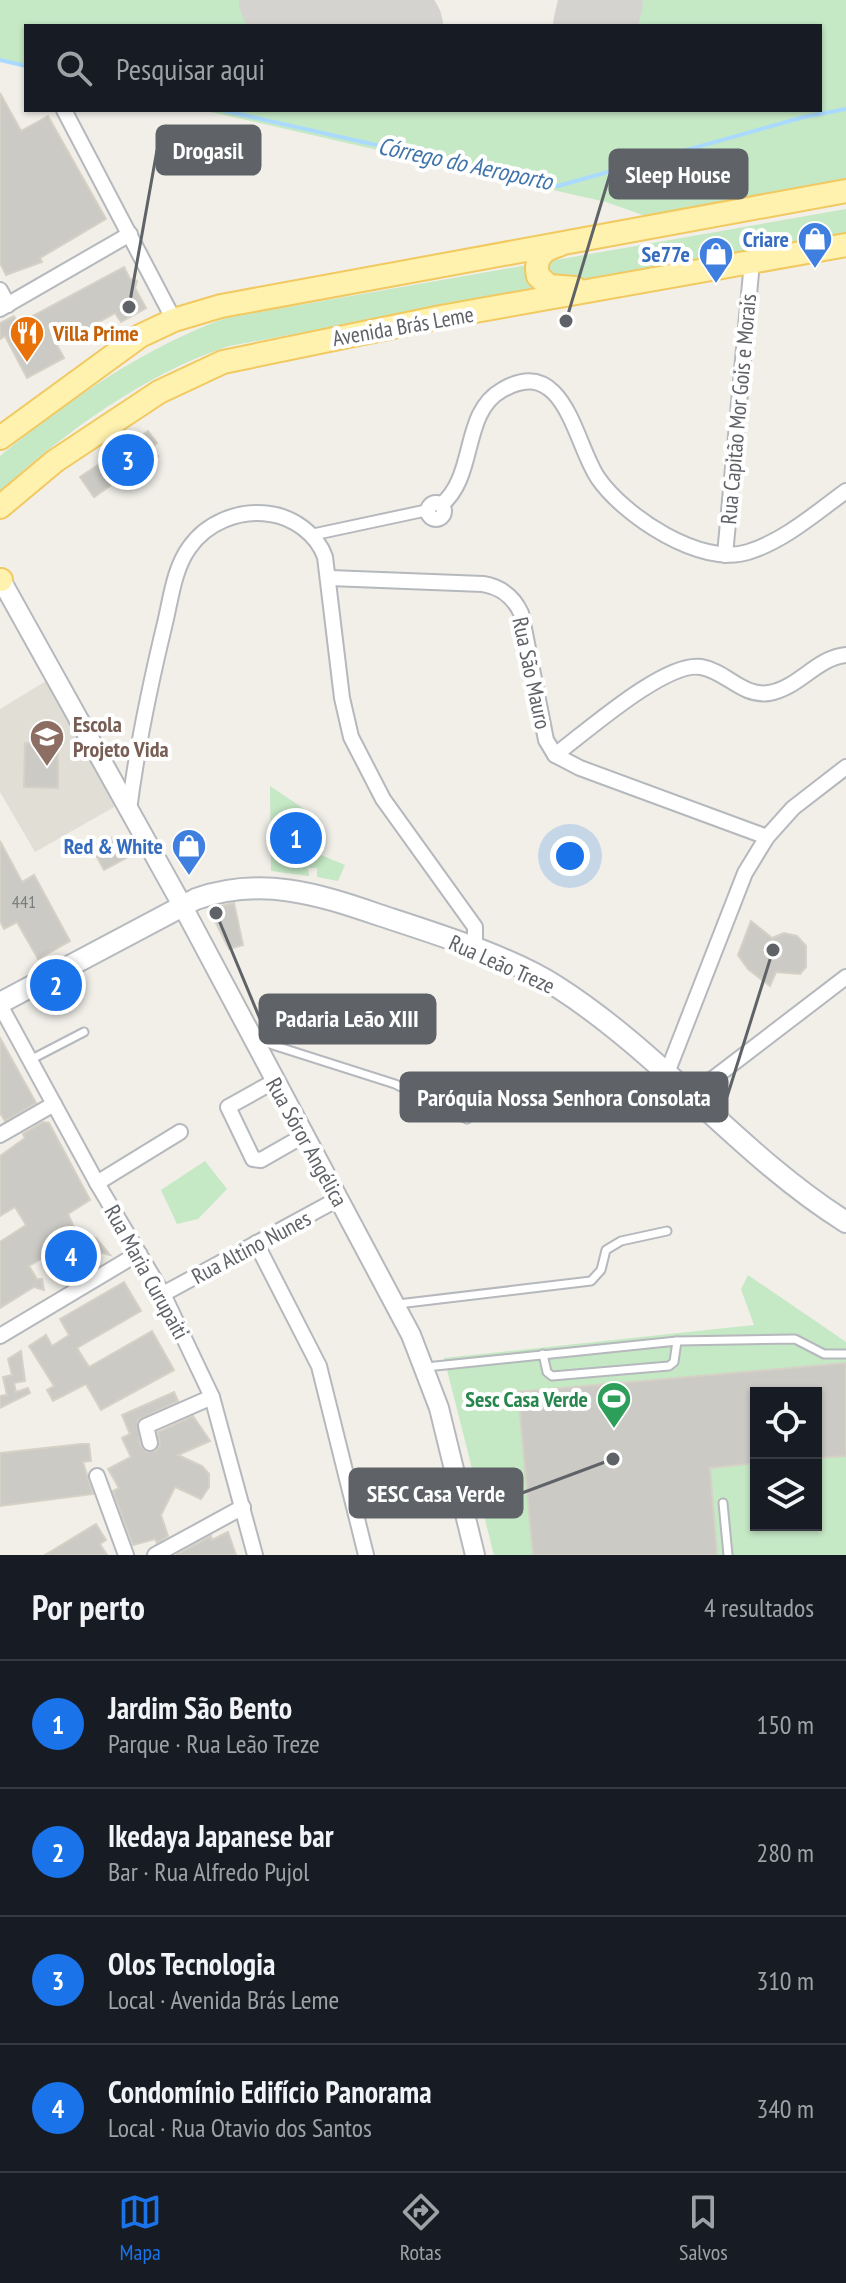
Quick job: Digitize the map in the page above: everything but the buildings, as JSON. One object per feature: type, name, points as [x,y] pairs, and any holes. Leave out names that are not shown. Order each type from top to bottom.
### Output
[{"type":"main road","points":[[0,438],[91,368],[140,336],[174,320],[305,288],[846,191]]},
{"type":"main road","points":[[583,238],[546,249],[537,264],[540,281],[560,287],[608,289]]},
{"type":"main road","name":"Avenida Brás Leme","points":[[0,507],[55,461],[159,392],[223,362],[441,317],[846,245]]},
{"type":"main road","name":"Rua Leão Treze","points":[[0,1004],[182,905],[219,891],[282,888],[335,900],[475,950],[557,986],[667,1073],[785,1176],[846,1222]]},
{"type":"street","points":[[65,112],[174,320]]},
{"type":"street","points":[[0,290],[4,307],[130,234]]},
{"type":"street","name":"Rua Capitão Mor Gois e Morais","points":[[725,555],[752,262]]},
{"type":"street","points":[[311,535],[435,508],[457,486],[480,414],[488,401],[515,384],[541,384],[561,399],[591,466],[609,492],[642,519],[685,546],[707,554],[748,553],[776,540],[846,491]]},
{"type":"street","points":[[129,810],[135,759],[156,659],[176,575],[189,548],[219,522],[248,514],[282,516],[311,535],[322,550],[330,578],[342,698],[351,737],[383,799],[475,927],[475,950]]},
{"type":"street","name":"Rua São Mauro","points":[[330,578],[483,584],[508,594],[521,613],[543,733],[555,755],[580,768],[767,837]]},
{"type":"street","name":"Rua Sóror Angélica","points":[[0,580],[182,905],[273,1082],[396,1304],[425,1367],[475,1555]]},
{"type":"street","points":[[555,755],[680,669],[708,669],[751,692],[764,694],[786,687],[824,661],[846,655]]},
{"type":"street","points":[[667,1073],[738,887],[767,837],[793,808],[846,767]]},
{"type":"street","points":[[696,1098],[710,1081],[846,977]]},
{"type":"street","name":"Rua Maria Curupaiti","points":[[0,1004],[97,1183],[163,1294],[212,1397],[255,1555]]},
{"type":"street","points":[[273,1082],[228,1107],[253,1159],[261,1160],[303,1136]]},
{"type":"street","points":[[0,1135],[54,1104]]},
{"type":"street","points":[[97,1183],[180,1132]]},
{"type":"street","name":"Rua Altino Nunes","points":[[163,1294],[338,1199]]},
{"type":"street","points":[[256,1243],[308,1338],[319,1366],[366,1555]]},
{"type":"street","points":[[0,1336],[139,1253]]},
{"type":"street","points":[[150,1443],[146,1426],[212,1397]]},
{"type":"street","points":[[97,1476],[126,1555]]},
{"type":"street","points":[[155,1555],[243,1507]]},
{"type":"lane","points":[[30,1060],[84,1032]]},
{"type":"lane","points":[[251,1038],[395,1084],[467,1119]]},
{"type":"lane","points":[[396,1304],[591,1281],[601,1270],[606,1250],[667,1231]]},
{"type":"lane","points":[[425,1367],[677,1341],[795,1339],[824,1354],[846,1354]]},
{"type":"lane","points":[[543,1354],[547,1372],[552,1376],[669,1366],[674,1362],[677,1341]]},
{"type":"lane","points":[[723,1503],[728,1555]]},
{"type":"shaded area","name":"Escola Projeto Vida","points":[[46,681],[116,806],[35,852],[0,792],[0,709]]},
{"type":"green space","points":[[0,0],[281,0],[392,24],[24,24],[24,66],[0,60]]},
{"type":"green space","points":[[601,0],[846,0],[846,185],[654,219],[606,202],[211,112],[822,112],[822,24],[595,24]]},
{"type":"green space","points":[[846,209],[846,234],[229,346],[167,372],[108,406],[52,447],[0,491],[0,456],[25,436],[108,377],[166,344],[226,318]]},
{"type":"green space","points":[[270,786],[322,821],[321,855],[345,865],[338,881],[317,877],[317,868],[308,868],[309,876],[271,871]]},
{"type":"green space","points":[[205,1161],[227,1189],[198,1219],[177,1224],[161,1190]]},
{"type":"green space","name":"Sesc Casa Verde","points":[[748,1275],[846,1342],[846,1555],[494,1555],[444,1358],[754,1325],[741,1289]]},
{"type":"waterway","name":"Córrego do Aeroporto","points":[[0,60],[24,66]]},
{"type":"waterway","name":"Córrego do Aeroporto","points":[[230,112],[558,186],[804,117],[846,109]]},
{"type":"runway","points":[[281,0],[392,24]]},
{"type":"runway","points":[[595,24],[601,0]]},
{"type":"place","name":"Criare","points":[[815,270]]},
{"type":"place","name":"Se77e","points":[[716,285]]},
{"type":"place","name":"Drogasil","points":[[129,307]]},
{"type":"place","name":"Sleep House","points":[[566,321]]},
{"type":"place","name":"Villa Prime","points":[[27,364]]},
{"type":"place","name":"Olos Tecnologia","points":[[128,460]]},
{"type":"place","name":"Escola Projeto Vida","points":[[47,768]]},
{"type":"place","name":"Jardim São Bento","points":[[296,838]]},
{"type":"place","name":"Red & White","points":[[189,877]]},
{"type":"place","name":"Padaria Leão XIII","points":[[216,913]]},
{"type":"place","name":"Paróquia Nossa Senhora Consolata","points":[[773,950]]},
{"type":"place","name":"Ikedaya Japanese bar","points":[[56,985]]},
{"type":"place","name":"Condomínio Edifício Panorama","points":[[71,1256]]},
{"type":"place","name":"Sesc Casa Verde","points":[[614,1430]]},
{"type":"place","name":"SESC Casa Verde","points":[[613,1459]]}]
